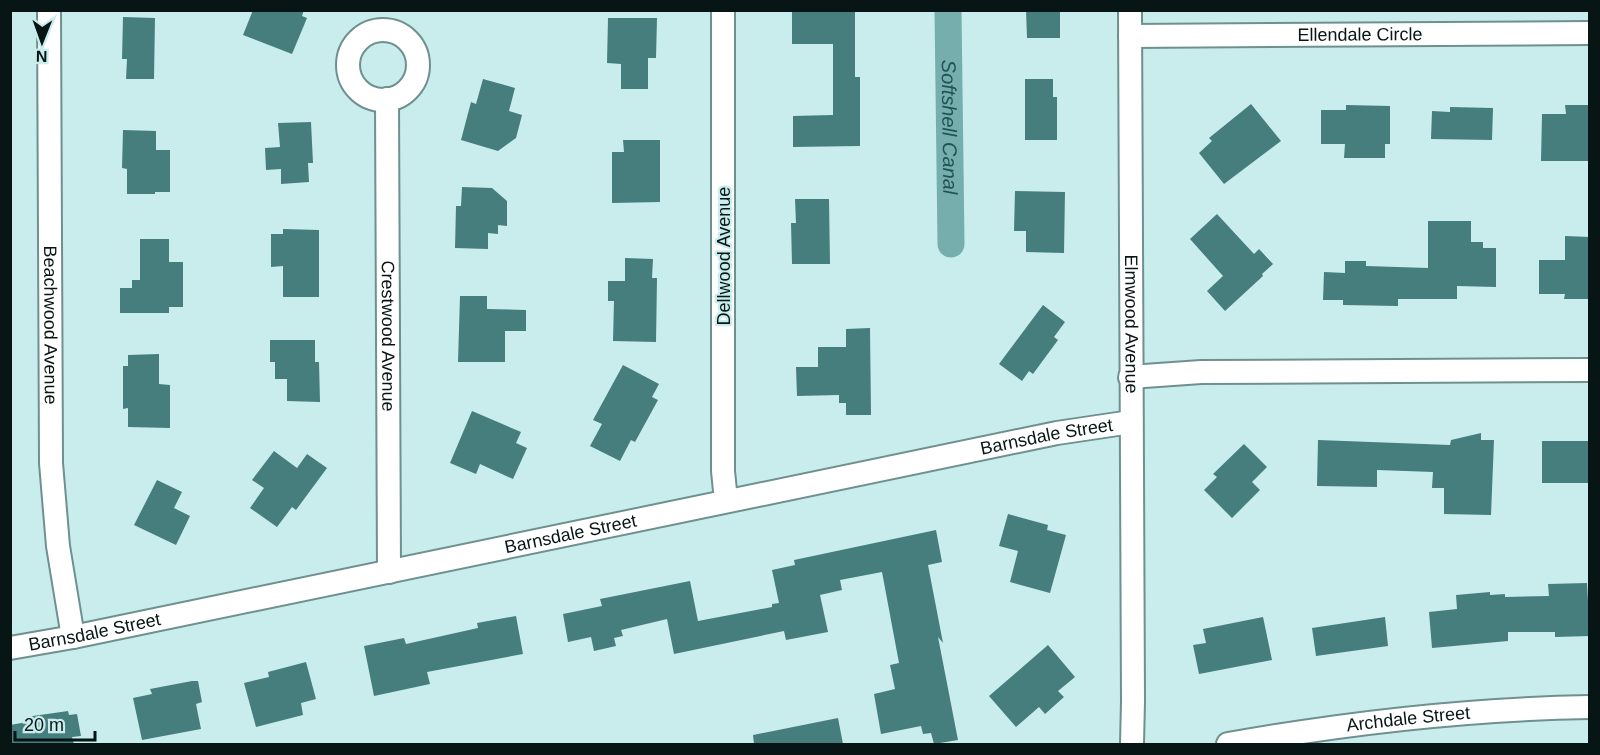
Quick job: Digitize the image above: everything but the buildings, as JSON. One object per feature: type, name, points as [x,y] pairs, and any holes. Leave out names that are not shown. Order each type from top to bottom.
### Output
[{"type":"street","name":"Beachwood Avenue","points":[[49,10],[51,463],[58,546],[73,637]]},
{"type":"street","name":"Dellwood Avenue","points":[[723,10],[723,471],[726,501]]},
{"type":"street","name":"Elmwood Avenue","points":[[1130,10],[1132,744]]},
{"type":"street","name":"Ellendale Circle","points":[[1130,36],[1590,33]]},
{"type":"street","name":"Crestwood Avenue","points":[[387,99],[389,572]]},
{"type":"street","points":[[1130,377],[1201,372],[1590,370]]},
{"type":"street","name":"Barnsdale Street","points":[[10,648],[73,637],[1058,433],[1131,422]]},
{"type":"street","name":"Archdale Street","points":[[1228,744],[1394,720],[1466,713],[1590,707]]},
{"type":"waterway","name":"Softshell Canal","points":[[948,10],[951,244]]}]
